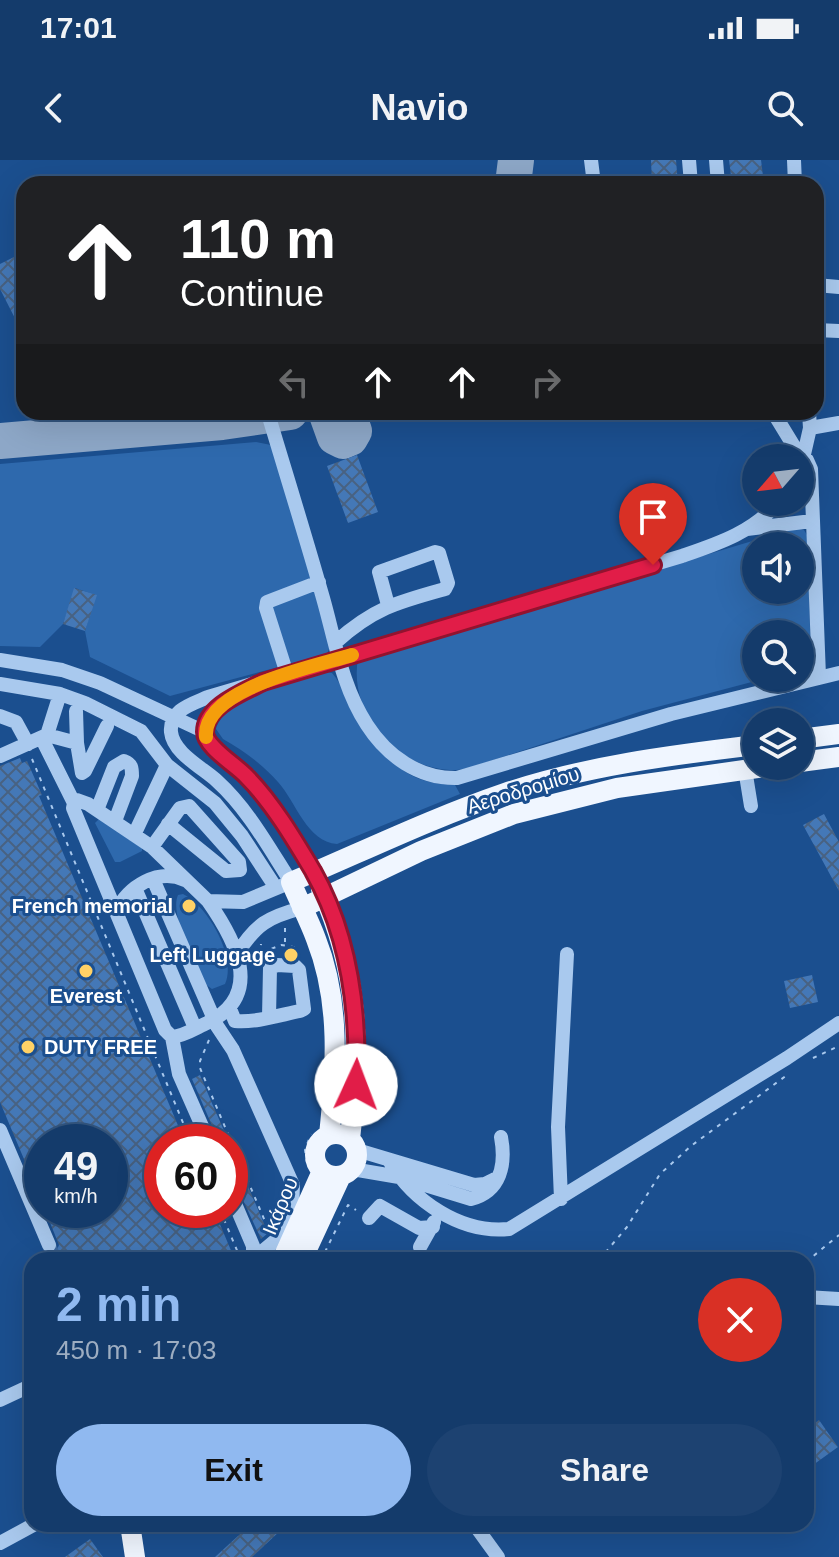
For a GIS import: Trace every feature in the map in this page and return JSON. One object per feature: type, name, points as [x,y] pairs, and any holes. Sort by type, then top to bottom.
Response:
[{"type":"main road","points":[[814,737],[839,734]]},
{"type":"main road","name":"Αεροδρομίου","points":[[283,885],[446,815],[521,788],[610,766],[742,747]]},
{"type":"main road","points":[[814,760],[839,757]]},
{"type":"main road","name":"Αεροδρομίου","points":[[302,908],[406,858],[514,814],[617,788],[742,769]]},
{"type":"main road","name":"Ικάρου","points":[[304,1252],[357,1071],[358,1043],[354,1004],[341,945],[313,872]]},
{"type":"main road","name":"Ικάρου","points":[[278,1251],[334,1155],[336,1040],[333,1007],[317,940],[302,908],[283,885]]},
{"type":"main road","points":[[131,1532],[135,1557]]},
{"type":"street","points":[[270,420],[350,691],[376,737],[415,770],[447,778],[467,775],[671,714],[839,673]]},
{"type":"street","points":[[778,420],[793,444]]},
{"type":"street","points":[[806,444],[810,420]]},
{"type":"street","points":[[810,428],[839,423]]},
{"type":"street","points":[[283,885],[255,826],[230,793],[176,746],[171,737],[173,719],[182,709],[287,674],[682,556],[723,542],[747,529],[762,516]]},
{"type":"street","points":[[812,516],[819,676]]},
{"type":"street","points":[[747,529],[812,521]]},
{"type":"street","points":[[336,642],[369,615],[388,605],[445,589],[448,583],[439,553],[379,572],[388,605]]},
{"type":"street","points":[[287,674],[266,608],[267,602],[319,582]]},
{"type":"street","points":[[0,660],[71,673],[120,691],[205,732],[212,746],[247,776],[313,872]]},
{"type":"street","points":[[205,732],[215,711],[235,696],[263,682]]},
{"type":"street","points":[[0,684],[60,694],[141,731],[167,765],[215,803],[283,885]]},
{"type":"street","points":[[39,739],[60,694]]},
{"type":"street","points":[[76,711],[80,770],[84,772],[107,726]]},
{"type":"street","points":[[0,716],[16,722],[39,739],[74,803],[73,808],[165,1030],[172,1037],[179,1074],[201,1124]]},
{"type":"street","points":[[0,756],[39,739],[77,743]]},
{"type":"street","points":[[97,810],[114,767],[124,761],[129,763],[132,776],[115,821]]},
{"type":"street","points":[[134,835],[167,765]]},
{"type":"street","points":[[747,780],[751,806]]},
{"type":"street","points":[[74,803],[82,800],[152,847],[208,901],[222,920],[237,954],[240,981],[232,1015],[233,1050]]},
{"type":"street","points":[[152,847],[168,824],[180,808],[189,806],[239,862],[240,870],[226,871],[168,824]]},
{"type":"street","points":[[255,826],[274,812]]},
{"type":"street","points":[[116,912],[124,897],[153,879],[164,875],[185,880]]},
{"type":"street","points":[[153,879],[214,1019],[233,1050],[293,1185],[292,1210],[278,1251]]},
{"type":"street","points":[[208,901],[243,902],[283,885]]},
{"type":"street","points":[[135,888],[195,1028]]},
{"type":"street","points":[[237,954],[253,929],[261,923],[302,908]]},
{"type":"street","points":[[561,1199],[558,1127],[567,954]]},
{"type":"street","points":[[172,1037],[214,1019],[232,1015],[269,1017]]},
{"type":"street","points":[[390,1162],[408,1189],[435,1210],[480,1229],[509,1229],[839,1023]]},
{"type":"street","points":[[0,1130],[49,1245]]},
{"type":"street","points":[[334,1155],[471,1199],[480,1197],[499,1177],[504,1156],[501,1137]]},
{"type":"street","points":[[334,1155],[390,1162],[474,1185],[485,1184],[499,1177]]},
{"type":"street","points":[[369,1218],[380,1206],[419,1228],[433,1227]]},
{"type":"street","points":[[420,1247],[433,1227],[435,1210]]},
{"type":"street","points":[[245,1228],[253,1246],[251,1252]]},
{"type":"street","points":[[814,1297],[839,1299]]},
{"type":"street","points":[[0,1400],[24,1389]]},
{"type":"street","points":[[0,1543],[24,1530]]},
{"type":"street","points":[[480,1532],[498,1557]]},
{"type":"path","points":[[39,739],[57,822],[184,1124]]},
{"type":"path","points":[[280,927],[292,928]]},
{"type":"path","points":[[285,927],[285,945]]},
{"type":"path","points":[[264,938],[260,955],[285,945],[307,952]]},
{"type":"path","points":[[137,1029],[151,1023]]},
{"type":"path","points":[[210,1037],[200,1068],[278,1251]]},
{"type":"path","points":[[807,1061],[839,1046]]},
{"type":"path","points":[[606,1252],[627,1227],[660,1174],[691,1146],[794,1070]]},
{"type":"path","points":[[176,1120],[181,1118]]},
{"type":"path","points":[[324,1252],[348,1205],[369,1218]]},
{"type":"path","points":[[231,1228],[245,1252]]},
{"type":"path","points":[[814,1255],[839,1235]]},
{"type":"shaded area","points":[[256,442],[271,445],[331,644],[327,654],[170,696],[90,657],[85,631],[96,595],[75,588],[63,624],[40,647],[0,646],[0,464]]},
{"type":"shaded area","points":[[796,528],[805,532],[783,532]]},
{"type":"shaded area","points":[[742,544],[742,604],[809,604],[810,620],[742,620],[742,685],[642,711],[462,769],[430,767],[395,748],[380,734],[369,717],[357,679],[358,659]]},
{"type":"shaded area","points":[[321,671],[332,673],[336,678],[392,761],[424,780],[455,785],[460,794],[337,844],[327,842],[310,829],[272,776],[223,739],[216,729],[222,718],[245,699],[293,678]]},
{"type":"shaded area","points":[[99,819],[142,848],[142,851],[115,862],[95,823]]},
{"type":"shaded area","points":[[183,894],[202,909],[224,947],[228,973],[225,984],[212,989],[205,984],[180,927],[176,904],[178,895]]},
{"type":"building","points":[[651,160],[676,160],[677,176],[652,176]]},
{"type":"building","points":[[729,160],[761,160],[763,176],[731,176]]},
{"type":"building","points":[[16,256],[16,320],[0,289],[0,264]]},
{"type":"building","points":[[357,455],[378,512],[348,523],[327,466]]},
{"type":"building","points":[[74,588],[97,595],[85,631],[63,624]]},
{"type":"building","points":[[20,758],[22,763],[27,761],[42,795],[39,796],[177,1124],[144,1124],[144,1228],[222,1228],[232,1252],[56,1252],[59,1245],[52,1228],[128,1228],[128,1124],[24,1124],[24,1159],[0,1102],[0,766]]},
{"type":"building","points":[[824,814],[839,842],[839,891],[803,825]]},
{"type":"building","points":[[812,975],[818,1002],[790,1008],[784,981]]},
{"type":"building","points":[[200,1075],[221,1124],[211,1124],[192,1079]]},
{"type":"building","points":[[248,1186],[268,1233],[261,1239],[248,1211]]},
{"type":"building","points":[[819,1420],[838,1447],[814,1464],[814,1424]]},
{"type":"building","points":[[242,1532],[279,1532],[252,1557],[215,1557]]},
{"type":"building","points":[[90,1539],[103,1557],[65,1557]]},
{"type":"taxiway","points":[[514,176],[516,160]]},
{"type":"taxiway","points":[[0,441],[236,420]]},
{"type":"taxiway","points":[[329,420],[335,437],[343,441],[350,438],[354,431],[350,420]]},
{"type":"tunnel","points":[[49,1245],[52,1252]]},
{"type":"slow traffic","points":[[206,737],[207,724],[215,711],[235,696],[263,682],[352,655]]},
{"type":"place","name":"French memorial","points":[[189,906]]},
{"type":"place","name":"Left Luggage","points":[[291,955]]},
{"type":"place","name":"Everest","points":[[86,971]]},
{"type":"place","name":"DUTY FREE","points":[[28,1047]]},
{"type":"route","points":[[356,1085],[358,1043],[354,1004],[338,932],[325,898],[313,872],[274,812],[247,776],[208,741],[205,732],[207,724],[215,711],[235,696],[263,682],[653,565]]}]
